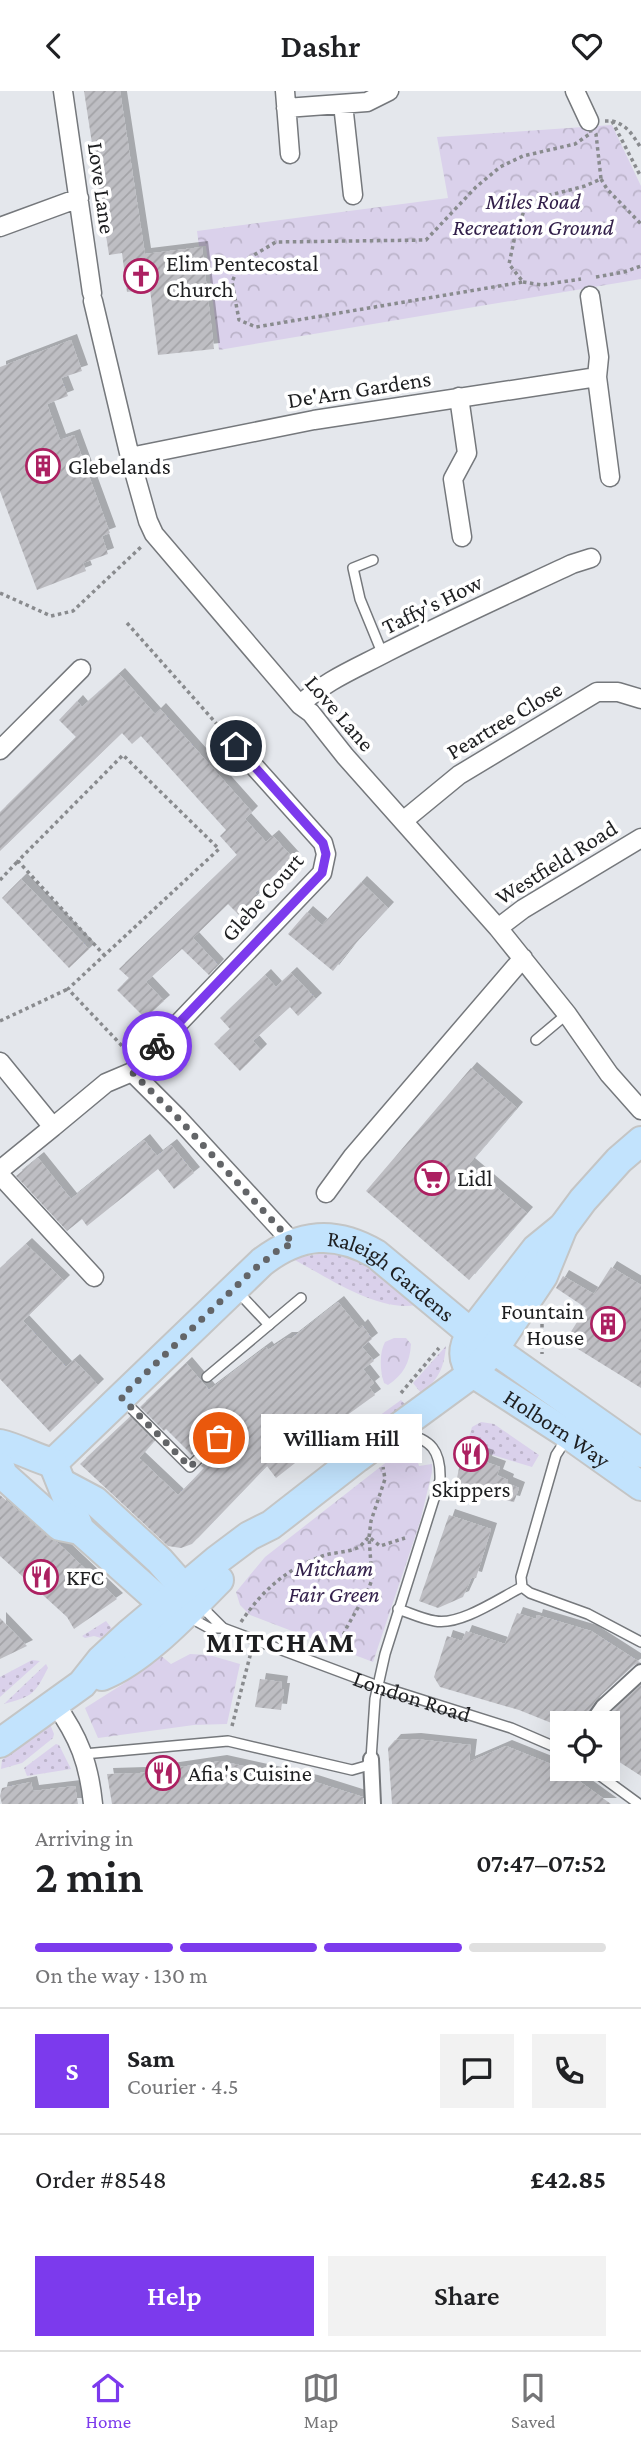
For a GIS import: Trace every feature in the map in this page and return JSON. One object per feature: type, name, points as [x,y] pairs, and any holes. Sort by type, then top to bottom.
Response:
[{"type":"main road","points":[[0,1743],[82,1684],[112,1672],[155,1641],[182,1602],[256,1544],[271,1525],[473,1373],[494,1349],[543,1276],[564,1227],[583,1200],[641,1140]]},
{"type":"main road","points":[[473,1373],[464,1361],[464,1343],[536,1249],[564,1227]]},
{"type":"main road","name":"Raleigh Gardens","points":[[58,1473],[121,1397],[234,1288],[270,1257],[293,1243],[323,1237],[340,1238],[359,1244],[376,1254],[494,1349]]},
{"type":"main road","name":"Holborn Way","points":[[494,1349],[641,1453]]},
{"type":"main road","name":"Holborn Way","points":[[473,1373],[569,1435],[641,1486]]},
{"type":"main road","points":[[0,1444],[14,1447],[58,1473],[95,1501],[160,1561],[182,1602]]},
{"type":"main road","name":"London Road","points":[[0,1467],[3,1475],[60,1526],[80,1530],[182,1602]]},
{"type":"main road","name":"London Road","points":[[58,1473],[80,1530]]},
{"type":"street","name":"Love Lane","points":[[63,91],[92,297],[130,457],[154,534],[300,705],[311,713],[345,756],[498,928],[609,1074],[641,1110]]},
{"type":"street","points":[[290,154],[286,99],[343,104],[367,102],[389,91]]},
{"type":"street","points":[[575,91],[589,121]]},
{"type":"street","points":[[343,104],[353,195]]},
{"type":"street","points":[[0,227],[79,198]]},
{"type":"street","points":[[590,296],[599,357],[597,377],[610,477]]},
{"type":"street","name":"De'Arn Gardens","points":[[130,457],[314,420],[597,377]]},
{"type":"street","points":[[459,397],[467,453],[453,479],[462,537]]},
{"type":"street","name":"Taffy's How","points":[[300,705],[313,693],[383,655],[560,570],[592,558]]},
{"type":"street","points":[[0,750],[81,669]]},
{"type":"street","name":"Peartree Close","points":[[403,821],[458,775],[597,692],[618,692],[641,699]]},
{"type":"street","name":"Glebe Court","points":[[94,1277],[0,1172],[106,1083],[136,1068],[322,873],[326,854],[323,843],[236,746]]},
{"type":"street","name":"Westfield Road","points":[[498,928],[523,909],[641,838]]},
{"type":"street","points":[[326,1193],[353,1156],[523,958]]},
{"type":"street","points":[[0,1062],[53,1127]]},
{"type":"street","points":[[136,1068],[178,1118],[293,1243]]},
{"type":"street","points":[[601,1711],[641,1672]]},
{"type":"street","points":[[55,1704],[72,1728],[84,1754],[93,1804]]},
{"type":"street","points":[[370,1759],[373,1804]]},
{"type":"lane","points":[[373,560],[353,568],[360,599],[383,655]]},
{"type":"lane","points":[[536,1040],[566,1014]]},
{"type":"lane","points":[[234,1288],[269,1325]]},
{"type":"lane","points":[[207,1377],[301,1298]]},
{"type":"lane","points":[[121,1397],[190,1467],[219,1438]]},
{"type":"lane","points":[[84,1754],[229,1741],[352,1770],[366,1766],[370,1759],[378,1686],[398,1609],[440,1481],[441,1462],[426,1442],[403,1433],[390,1433]]},
{"type":"lane","points":[[522,1587],[522,1577],[556,1455],[569,1435]]},
{"type":"lane","points":[[398,1609],[436,1622],[449,1622],[522,1587]]},
{"type":"lane","points":[[522,1587],[530,1593],[588,1613],[641,1642]]},
{"type":"lane","name":"London Road","points":[[182,1602],[209,1627],[223,1628]]},
{"type":"lane","name":"London Road","points":[[182,1602],[234,1633],[378,1686],[511,1728],[550,1745]]},
{"type":"lane","points":[[608,1781],[639,1804]]},
{"type":"path","points":[[589,121],[612,121],[629,130],[641,148]]},
{"type":"path","points":[[589,121],[591,133],[575,144],[523,156],[500,167],[476,187],[426,240],[276,242],[240,263],[232,282],[239,320],[256,327],[523,282],[509,264],[525,208],[546,196],[601,179]]},
{"type":"path","points":[[589,121],[596,134],[601,179],[641,224]]},
{"type":"path","points":[[612,121],[641,177]]},
{"type":"path","points":[[0,593],[51,616],[73,611],[154,534]]},
{"type":"path","points":[[127,623],[236,746]]},
{"type":"path","points":[[0,880],[123,755],[219,849],[68,989],[0,1021]]},
{"type":"path","points":[[18,861],[105,957]]},
{"type":"path","points":[[68,989],[136,1068]]},
{"type":"path","points":[[543,1313],[543,1360]]},
{"type":"path","points":[[399,1386],[403,1391],[415,1375]]},
{"type":"path","points":[[329,1668],[372,1580],[369,1537],[371,1521],[385,1479],[380,1462]]},
{"type":"path","points":[[369,1537],[380,1546],[414,1535],[427,1524]]},
{"type":"path","points":[[234,1633],[255,1602],[288,1573],[323,1555],[358,1548],[369,1537]]},
{"type":"path","points":[[229,1741],[254,1640]]},
{"type":"green space","name":"Miles Road Recreation Ground","points":[[612,125],[641,186],[641,279],[219,350],[206,246],[199,246],[197,231],[448,198],[437,137]]},
{"type":"green space","points":[[323,1253],[350,1258],[373,1270],[416,1305],[401,1306],[369,1298],[293,1259]]},
{"type":"green space","points":[[394,1338],[406,1338],[411,1344],[405,1368],[388,1385],[384,1383],[381,1357],[385,1342]]},
{"type":"green space","points":[[446,1346],[440,1373],[421,1393],[413,1383]]},
{"type":"green space","points":[[401,1400],[406,1405],[382,1423],[372,1421]]},
{"type":"green space","points":[[481,1422],[494,1424],[539,1455],[532,1467],[466,1447],[472,1427]]},
{"type":"green space","name":"Mitcham Fair Green","points":[[405,1452],[417,1459],[419,1466],[432,1464],[432,1472],[420,1522],[373,1662],[250,1615],[240,1605],[236,1592],[265,1557],[384,1464]]},
{"type":"green space","points":[[106,1621],[113,1630],[101,1638],[82,1636]]},
{"type":"green space","points":[[190,1654],[209,1655],[240,1664],[227,1724],[194,1725],[98,1738],[85,1708],[123,1684],[160,1655],[171,1664]]},
{"type":"green space","points":[[32,1660],[40,1661],[0,1697],[0,1677]]},
{"type":"green space","points":[[46,1664],[48,1668],[32,1693],[4,1704]]},
{"type":"green space","points":[[50,1724],[53,1738],[22,1763],[1,1769],[2,1760]]},
{"type":"green space","points":[[56,1744],[71,1769],[27,1776],[24,1768]]},
{"type":"building","points":[[84,91],[120,91],[145,254],[202,247],[214,349],[158,355],[150,289],[127,292],[122,253],[109,255]]},
{"type":"building","name":"Glebelands","points":[[71,340],[82,371],[61,378],[68,396],[47,404],[60,440],[74,435],[110,533],[102,536],[108,554],[83,563],[86,571],[37,590],[0,491],[0,367]]},
{"type":"building","points":[[119,674],[155,714],[160,709],[252,812],[245,819],[266,842],[273,836],[293,858],[255,893],[257,895],[239,915],[228,904],[193,938],[218,965],[209,975],[182,949],[146,982],[164,1001],[145,1018],[117,990],[129,978],[119,969],[237,855],[220,836],[226,830],[141,736],[132,744],[122,733],[0,851],[0,812],[76,737],[59,720],[77,701],[82,707]]},
{"type":"building","points":[[21,879],[89,949],[69,968],[2,898]]},
{"type":"building","points":[[361,882],[388,908],[333,971],[288,934],[307,912],[322,925]]},
{"type":"building","points":[[291,973],[316,999],[298,1016],[290,1007],[253,1041],[261,1050],[240,1071],[214,1044],[230,1029],[220,1018],[265,975],[276,987]]},
{"type":"building","name":"Lidl","points":[[471,1068],[517,1108],[469,1164],[527,1213],[469,1280],[366,1191]]},
{"type":"building","points":[[144,1140],[157,1156],[171,1145],[194,1173],[174,1189],[158,1169],[87,1226],[82,1219],[67,1231],[16,1176],[38,1158],[71,1199]]},
{"type":"building","points":[[26,1244],[64,1281],[23,1321],[66,1367],[74,1360],[98,1385],[50,1432],[0,1379],[0,1268]]},
{"type":"building","name":"Fountain House","points":[[611,1267],[641,1285],[641,1388],[565,1341],[586,1308],[556,1288],[563,1276],[594,1294]]},
{"type":"building","points":[[338,1302],[359,1328],[362,1325],[372,1339],[362,1347],[374,1361],[363,1369],[374,1383],[369,1387],[375,1395],[328,1429],[332,1434],[276,1478],[267,1466],[192,1544],[181,1548],[168,1546],[80,1464],[130,1417],[154,1441],[139,1458],[178,1495],[204,1468],[201,1466],[224,1443],[226,1436],[221,1431],[215,1433],[192,1455],[140,1407],[186,1363],[209,1390],[266,1347],[268,1350],[286,1338],[292,1338]]},
{"type":"building","points":[[463,1448],[488,1456],[486,1462],[500,1467],[497,1475],[519,1488],[514,1502],[455,1488]]},
{"type":"building","points":[[0,1495],[58,1543],[117,1599],[74,1629],[67,1617],[0,1556]]},
{"type":"building","points":[[449,1515],[491,1529],[476,1578],[472,1577],[463,1597],[438,1608],[419,1601]]},
{"type":"building","points":[[517,1613],[536,1619],[537,1615],[591,1631],[641,1663],[634,1665],[596,1700],[589,1711],[550,1711],[550,1722],[519,1710],[440,1687],[434,1677],[447,1636],[462,1641],[466,1631],[505,1644]]},
{"type":"building","points":[[0,1618],[27,1646],[0,1659]]},
{"type":"building","points":[[260,1679],[282,1682],[281,1689],[284,1689],[281,1710],[255,1707]]},
{"type":"building","points":[[641,1685],[641,1776],[620,1762],[620,1711],[612,1711]]},
{"type":"building","points":[[415,1739],[471,1745],[469,1762],[506,1746],[550,1764],[550,1781],[579,1781],[611,1804],[392,1804],[388,1748],[395,1740]]},
{"type":"building","points":[[221,1761],[312,1781],[363,1797],[363,1804],[112,1804],[107,1774],[140,1773]]},
{"type":"building","points":[[31,1782],[33,1791],[75,1786],[78,1804],[2,1804],[2,1788]]},
{"type":"way so far","points":[[157,1046],[132,1072],[293,1243],[277,1251],[252,1271],[121,1397],[190,1467],[219,1438]]},
{"type":"place","name":"Elim Pentecostal Church","points":[[141,276]]},
{"type":"place","name":"Glebelands","points":[[43,466]]},
{"type":"place","name":"Lidl","points":[[432,1178]]},
{"type":"place","name":"Fountain House","points":[[608,1324]]},
{"type":"place","name":"William Hill","points":[[219,1438]]},
{"type":"place","name":"Skippers","points":[[471,1454]]},
{"type":"place","name":"KFC","points":[[41,1577]]},
{"type":"place","name":"Afia's Cuisine","points":[[163,1773]]},
{"type":"district","name":"MITCHAM","points":[[281,1641]]},
{"type":"route","points":[[157,1046],[322,873],[326,854],[323,843],[236,746]]}]
